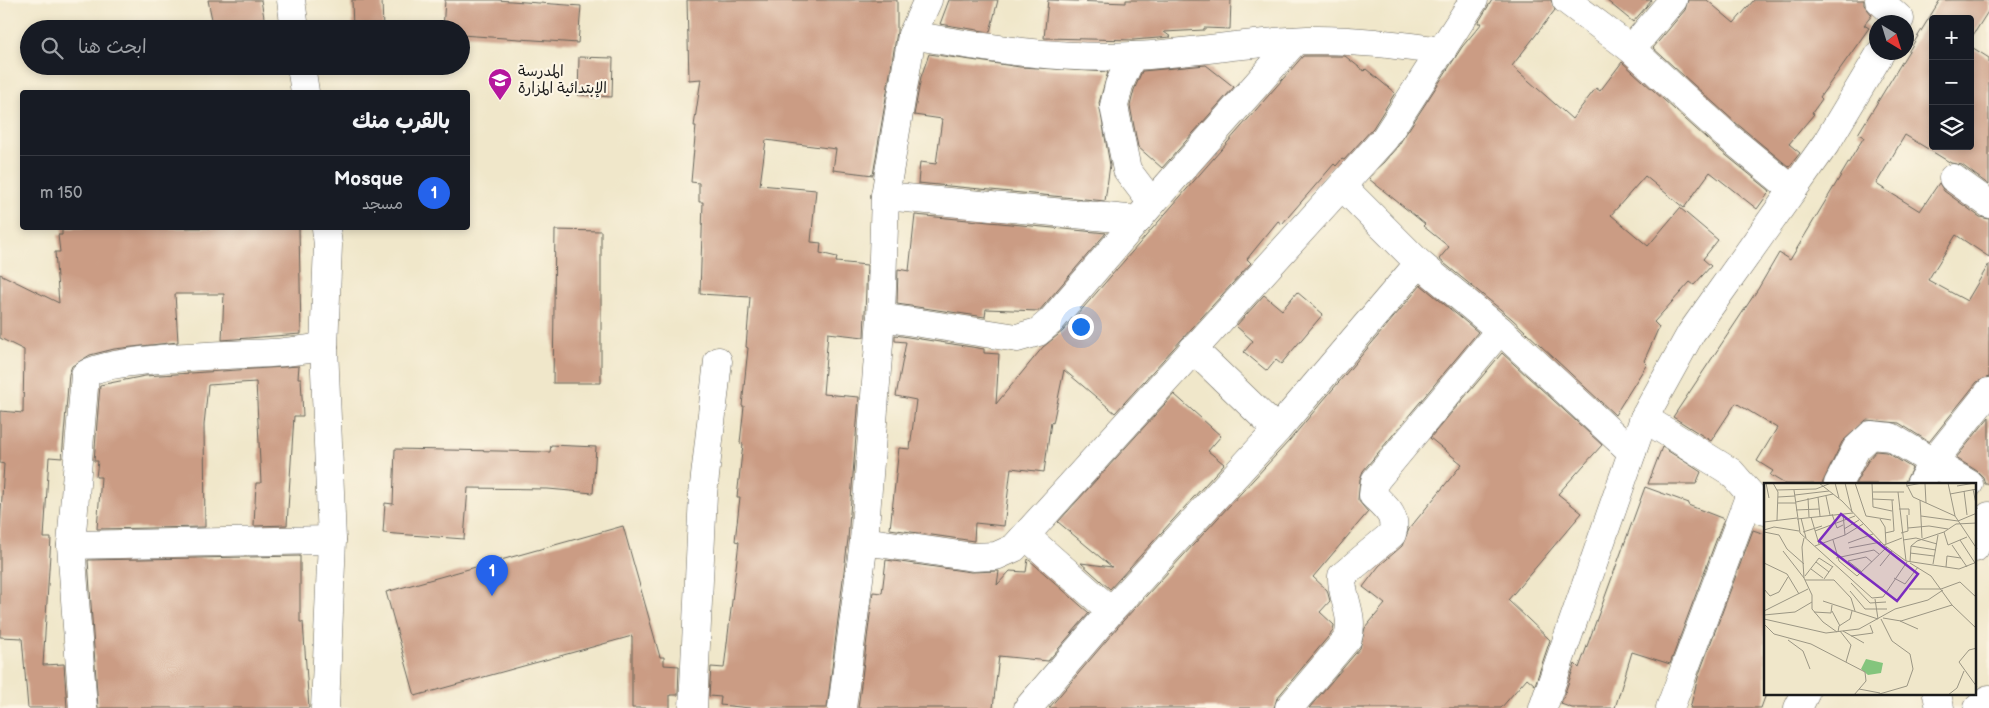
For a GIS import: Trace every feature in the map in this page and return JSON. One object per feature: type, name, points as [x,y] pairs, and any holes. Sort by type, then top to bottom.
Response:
[{"type":"street","points":[[290,0],[293,20]]},
{"type":"street","points":[[842,708],[864,541],[881,317],[885,196],[912,36],[928,0]]},
{"type":"street","points":[[864,541],[973,557],[996,556],[1014,548],[1193,349],[1343,187],[1385,138],[1474,0]]},
{"type":"street","points":[[1566,0],[1631,49],[1726,135],[1793,190]]},
{"type":"street","points":[[1631,49],[1673,0]]},
{"type":"street","points":[[1879,0],[1904,14]]},
{"type":"street","points":[[912,36],[981,47],[1072,54],[1132,56],[1295,42],[1365,43],[1442,51]]},
{"type":"street","points":[[881,317],[1016,338],[1038,332],[1051,321],[1145,211],[1295,42]]},
{"type":"street","points":[[1132,56],[1119,85],[1114,106],[1127,170],[1145,211]]},
{"type":"street","points":[[1543,708],[1644,418],[1691,333],[1827,142],[1876,60]]},
{"type":"street","points":[[302,75],[305,90]]},
{"type":"street","points":[[1952,178],[1989,204]]},
{"type":"street","points":[[1343,187],[1419,263],[1500,330],[1632,452]]},
{"type":"street","points":[[885,196],[1145,211]]},
{"type":"street","points":[[325,708],[332,540],[324,347],[328,245],[326,230]]},
{"type":"street","points":[[1028,708],[1111,611],[1276,430],[1419,263]]},
{"type":"street","points":[[1289,708],[1348,638],[1352,628],[1351,619],[1341,590],[1342,576],[1392,534],[1395,526],[1393,515],[1373,495],[1375,481],[1500,330]]},
{"type":"street","points":[[83,708],[71,545],[85,375],[91,370],[145,361],[274,353],[324,347]]},
{"type":"street","points":[[1193,349],[1276,430]]},
{"type":"street","points":[[693,708],[703,494],[718,361]]},
{"type":"street","points":[[1927,473],[1989,392]]},
{"type":"street","points":[[1644,418],[1731,472],[1758,503],[1670,708]]},
{"type":"street","points":[[1839,483],[1856,449],[1871,435],[1891,438],[1927,473],[1965,483]]},
{"type":"street","points":[[1976,489],[1989,497]]},
{"type":"street","points":[[1976,546],[1989,516]]},
{"type":"street","points":[[1026,536],[1111,611]]},
{"type":"street","points":[[71,545],[332,540]]},
{"type":"street","points":[[1798,708],[1804,696]]},
{"type":"street","points":[[1978,708],[1989,699]]},
{"type":"building","points":[[208,0],[261,0],[264,20],[212,20]]},
{"type":"building","points":[[352,0],[382,0],[383,20],[353,20]]},
{"type":"building","points":[[445,0],[497,0],[581,6],[578,43],[470,36],[470,20],[444,20]]},
{"type":"building","points":[[687,0],[897,0],[897,32],[873,175],[833,170],[836,149],[766,140],[760,185],[816,190],[811,242],[821,243],[820,253],[837,257],[836,262],[867,265],[864,337],[828,333],[823,394],[859,397],[848,539],[827,708],[750,708],[720,705],[721,697],[709,696],[711,667],[724,668],[739,542],[735,541],[740,497],[737,497],[743,444],[740,443],[750,297],[700,294],[703,202],[699,202],[699,183],[691,182],[696,126],[694,126],[701,79],[689,80]]},
{"type":"building","points":[[949,0],[998,0],[990,32],[940,24]]},
{"type":"building","points":[[1048,0],[1126,3],[1126,0],[1231,0],[1230,29],[1204,28],[1204,30],[1164,32],[1171,37],[1133,40],[1044,38]]},
{"type":"building","points":[[1492,0],[1551,0],[1555,10],[1512,66],[1572,119],[1596,88],[1600,91],[1622,62],[1716,147],[1770,191],[1757,209],[1710,172],[1684,208],[1645,176],[1611,215],[1648,246],[1680,208],[1718,240],[1703,259],[1711,266],[1694,285],[1690,282],[1654,322],[1659,327],[1644,361],[1647,364],[1615,415],[1511,318],[1439,259],[1449,247],[1423,226],[1425,224],[1369,179],[1398,146],[1462,47],[1482,23],[1478,23]]},
{"type":"building","points":[[1606,0],[1652,0],[1633,22]]},
{"type":"building","points":[[1688,0],[1707,0],[1734,23],[1754,0],[1864,0],[1864,5],[1872,15],[1869,15],[1869,19],[1864,25],[1869,28],[1820,97],[1822,99],[1812,113],[1814,114],[1789,144],[1800,153],[1789,167],[1736,123],[1653,48],[1685,10]]},
{"type":"building","points":[[1940,0],[1989,0],[1989,10],[1974,34],[1974,15],[1931,15]]},
{"type":"building","points":[[1929,18],[1929,150],[1905,135],[1876,184],[1920,211],[1939,183],[1944,191],[1980,217],[1989,219],[1989,257],[1956,235],[1928,280],[1967,301],[1989,264],[1989,377],[1977,382],[1929,442],[1899,423],[1866,420],[1842,442],[1822,483],[1783,483],[1770,475],[1773,471],[1757,461],[1777,428],[1736,403],[1711,441],[1673,417],[1758,289],[1779,253],[1790,260],[1864,137],[1858,134],[1903,60],[1914,60],[1914,42]]},
{"type":"building","points":[[1974,49],[1989,58],[1989,185],[1962,165],[1951,163],[1930,150],[1974,150]]},
{"type":"building","points":[[929,54],[1020,67],[1108,72],[1099,103],[1110,165],[1105,201],[918,183],[920,162],[936,164],[942,119],[914,115],[921,77]]},
{"type":"building","points":[[1303,56],[1345,56],[1364,71],[1366,69],[1395,93],[1373,128],[1344,160],[1342,159],[1336,166],[1334,164],[1282,224],[1278,221],[1247,259],[1251,263],[1115,413],[1064,370],[1053,423],[1051,422],[1044,472],[1011,468],[1004,526],[975,523],[974,541],[890,529],[899,448],[910,449],[916,400],[896,396],[906,342],[895,341],[895,335],[984,349],[984,353],[999,354],[996,404],[1043,347],[1063,331]]},
{"type":"building","points":[[579,57],[613,58],[612,97],[578,95]]},
{"type":"building","points":[[1206,65],[1234,87],[1162,168],[1138,147],[1130,106],[1142,71]]},
{"type":"building","points":[[915,215],[1106,233],[1039,311],[986,309],[985,317],[897,304],[898,269],[909,271]]},
{"type":"building","points":[[62,230],[299,230],[301,334],[222,340],[224,294],[175,294],[178,342],[114,349],[90,355],[72,366],[69,374],[62,458],[49,457],[44,538],[51,538],[43,665],[64,664],[67,708],[28,708],[22,638],[0,637],[0,529],[4,464],[0,463],[0,411],[23,413],[24,350],[0,338],[0,274],[59,303],[55,252],[60,252],[58,235],[62,235]]},
{"type":"building","points":[[555,230],[601,231],[601,383],[553,383]]},
{"type":"building","points":[[1421,285],[1478,332],[1363,471],[1360,479],[1358,500],[1368,512],[1313,577],[1327,590],[1330,601],[1320,612],[1334,625],[1333,631],[1277,698],[1274,708],[1049,708],[1123,621],[1289,441]]},
{"type":"building","points":[[1297,292],[1323,314],[1281,364],[1276,360],[1267,371],[1244,352],[1253,341],[1236,326],[1264,295],[1282,310]]},
{"type":"building","points":[[1502,353],[1602,445],[1558,494],[1582,513],[1508,600],[1550,640],[1535,685],[1527,678],[1501,708],[1309,708],[1360,648],[1365,628],[1385,604],[1363,587],[1379,566],[1402,546],[1409,529],[1462,464],[1430,438]]},
{"type":"building","points":[[299,366],[298,378],[301,378],[303,416],[294,416],[287,525],[254,526],[256,483],[261,483],[256,382],[208,385],[204,425],[205,527],[97,529],[101,477],[96,477],[98,461],[94,461],[100,385],[145,376]]},
{"type":"building","points":[[1174,394],[1221,436],[1208,451],[1224,464],[1110,589],[1081,563],[1112,567],[1058,522]]},
{"type":"building","points":[[1989,417],[1989,484],[1985,484],[1983,477],[1977,471],[1956,458]]},
{"type":"building","points":[[551,445],[596,447],[593,493],[548,489],[468,488],[464,539],[383,533],[385,503],[393,504],[395,449],[550,452]]},
{"type":"building","points":[[1662,447],[1701,472],[1696,484],[1648,484]]},
{"type":"building","points":[[1876,451],[1886,452],[1912,468],[1904,483],[1856,483],[1869,459]]},
{"type":"building","points":[[1645,487],[1689,503],[1688,505],[1724,519],[1670,664],[1632,652],[1615,708],[1572,708],[1561,704],[1575,664],[1579,668]]},
{"type":"building","points":[[623,526],[660,657],[664,657],[664,665],[679,666],[678,695],[670,695],[670,708],[632,708],[632,636],[415,696],[386,592]]},
{"type":"building","points":[[1753,530],[1764,534],[1765,697],[1761,708],[1690,708],[1699,674]]},
{"type":"building","points":[[300,556],[300,622],[303,622],[309,708],[98,708],[88,560]]},
{"type":"building","points":[[1028,559],[1089,613],[1048,661],[999,656],[993,708],[858,708],[873,592],[882,593],[886,560],[971,572],[999,571],[997,585],[1010,571],[1026,572]]},
{"type":"place","name":"المدرسة الإبتدائية المزارة","points":[[500,101]]},
{"type":"place","name":"Mosque","points":[[492,596]]}]
